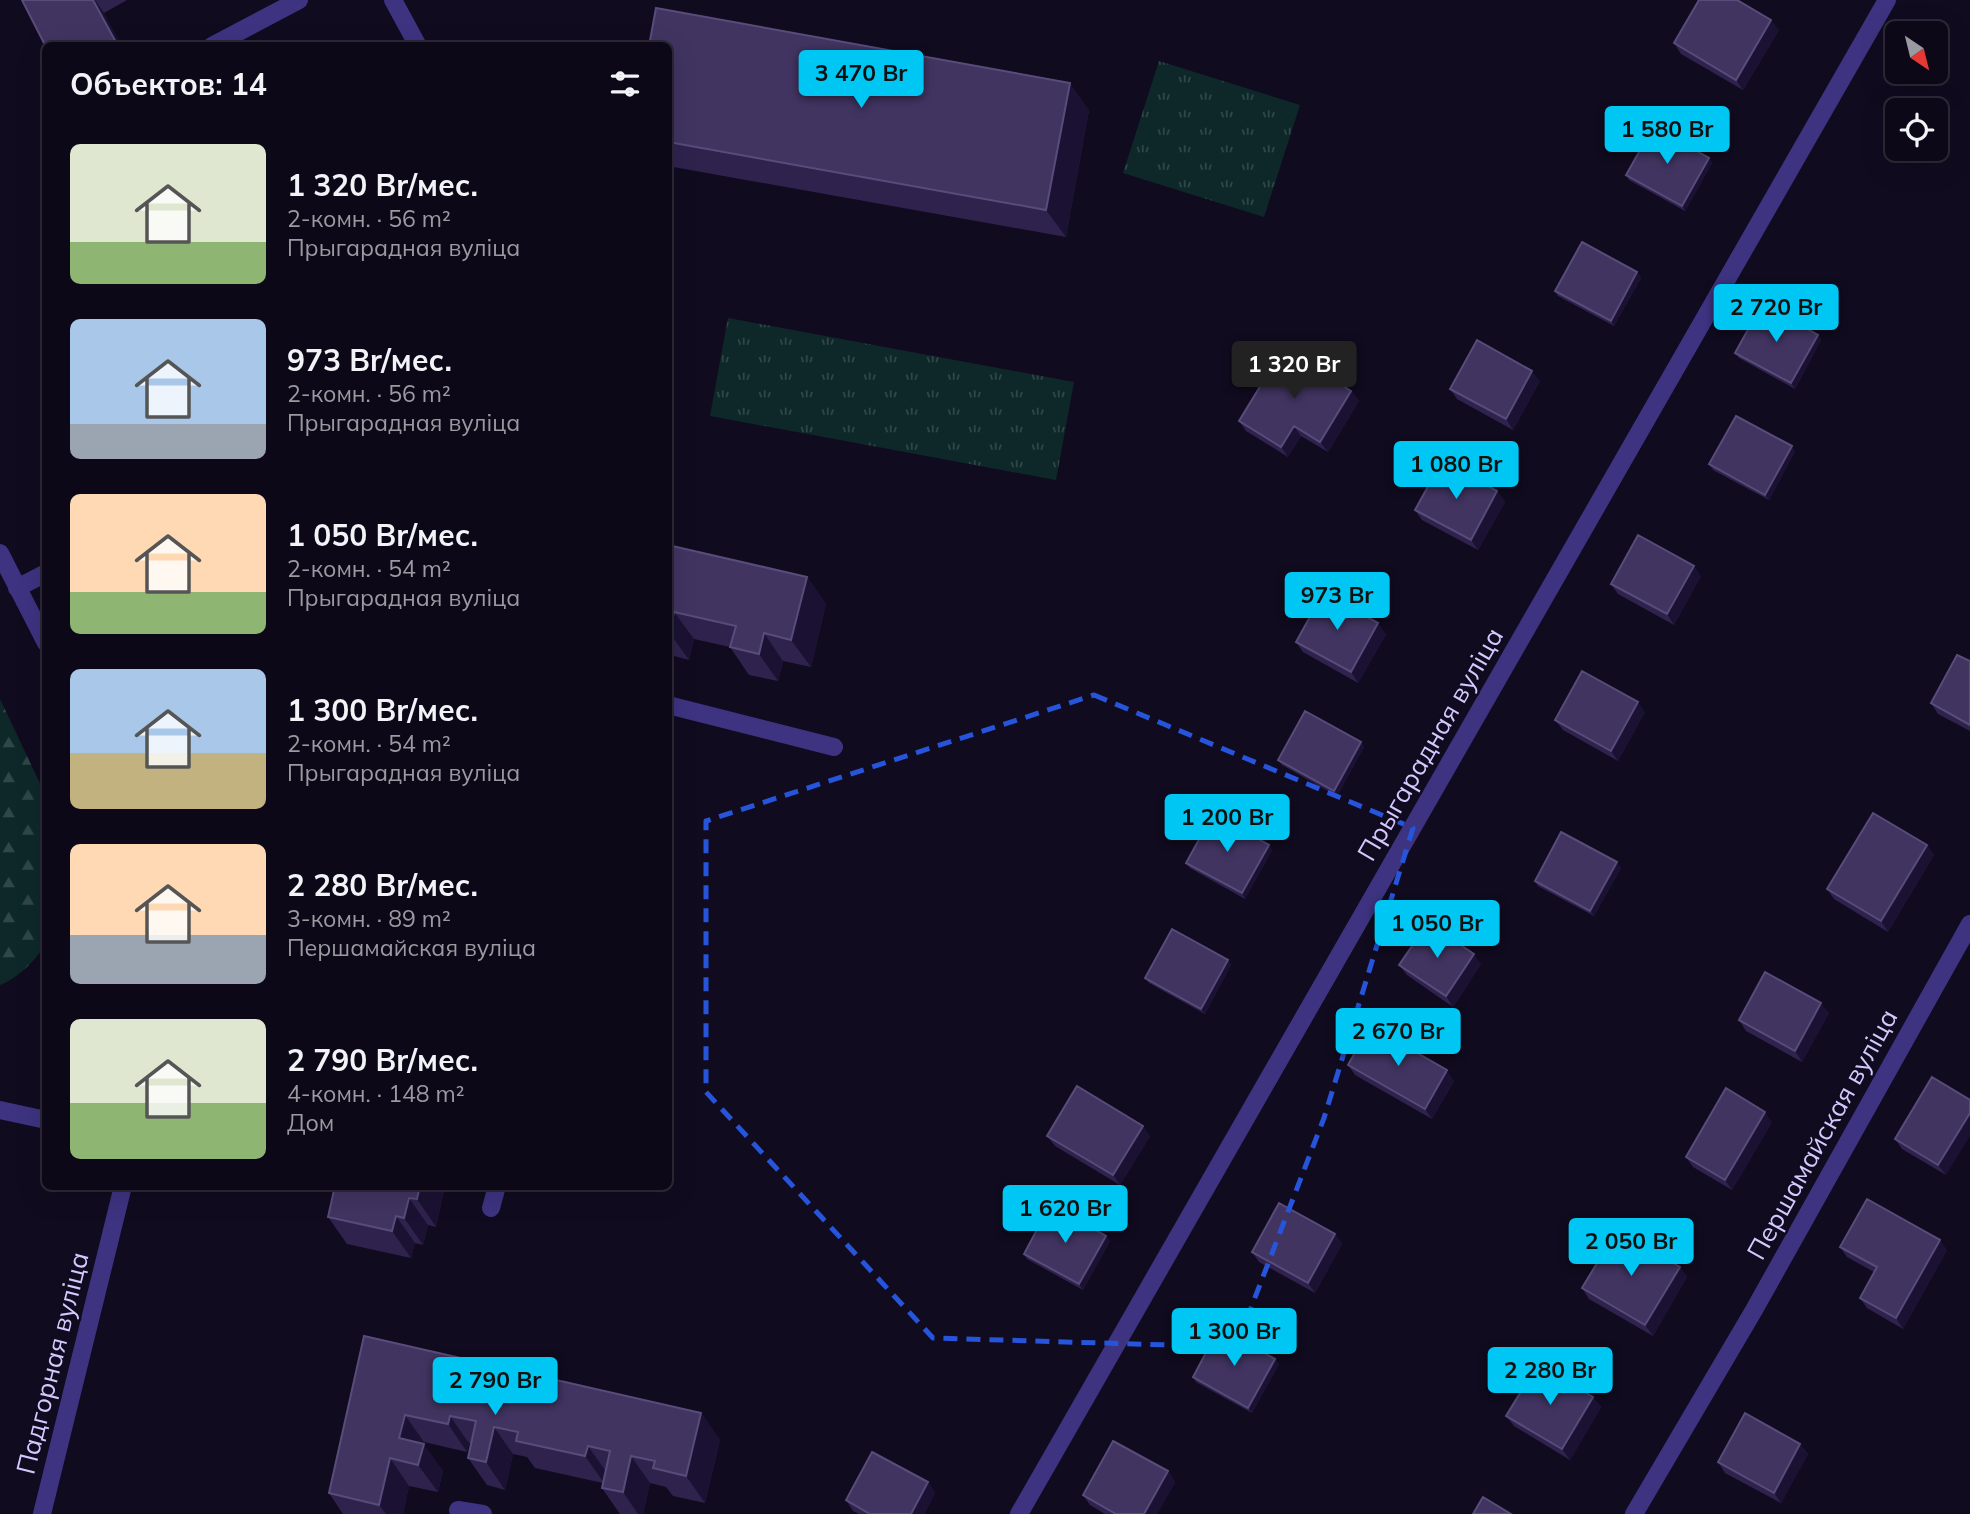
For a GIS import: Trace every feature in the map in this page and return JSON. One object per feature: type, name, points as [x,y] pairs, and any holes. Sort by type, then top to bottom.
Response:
[{"type":"street","points":[[220,42],[299,0]]},
{"type":"street","points":[[393,0],[416,42]]},
{"type":"street","name":"Прыгарадная вуліца","points":[[1019,1514],[1887,0]]},
{"type":"street","points":[[0,553],[42,635]]},
{"type":"street","points":[[17,588],[42,575]]},
{"type":"street","points":[[672,706],[834,747]]},
{"type":"street","name":"Першамайская вуліца","points":[[1634,1514],[1754,1310],[1970,924]]},
{"type":"street","points":[[0,1110],[42,1119]]},
{"type":"street","name":"Падгорная вуліца","points":[[42,1514],[121,1190]]},
{"type":"street","points":[[491,1208],[496,1190]]},
{"type":"street","points":[[458,1510],[483,1514]]},
{"type":"highlighted area","points":[[1094,695],[1413,828],[1324,1118],[1236,1347],[933,1338],[706,1092],[706,821]]},
{"type":"green space","points":[[1159,61],[1300,105],[1264,217],[1123,173]]},
{"type":"green space","points":[[728,318],[1074,382],[1056,480],[710,416]]},
{"type":"green space","points":[[0,699],[42,788],[42,949],[26,968],[0,985]]},
{"type":"building","points":[[22,0],[93,0],[116,42],[43,42]]},
{"type":"building","points":[[1699,0],[1737,0],[1771,20],[1736,80],[1674,43]]},
{"type":"building","points":[[656,8],[1070,83],[1046,210],[672,143],[672,42],[650,42]]},
{"type":"building","points":[[1653,127],[1709,158],[1682,206],[1626,175]]},
{"type":"building","points":[[1582,242],[1637,272],[1611,321],[1555,291]]},
{"type":"building","points":[[1762,304],[1818,335],[1791,383],[1735,353]]},
{"type":"building","points":[[1477,340],[1532,371],[1506,419],[1450,389]]},
{"type":"building","points":[[1283,349],[1351,391],[1320,442],[1294,426],[1281,447],[1239,421]]},
{"type":"building","points":[[1736,416],[1792,446],[1765,495],[1709,464]]},
{"type":"building","points":[[1442,461],[1497,491],[1471,540],[1415,510]]},
{"type":"building","points":[[1638,535],[1694,566],[1667,614],[1611,584]]},
{"type":"building","points":[[672,546],[807,577],[791,640],[764,633],[759,654],[730,647],[736,626],[674,612],[672,620]]},
{"type":"building","points":[[1323,593],[1378,623],[1351,672],[1296,642]]},
{"type":"building","points":[[1957,655],[1970,661],[1970,725],[1931,703]]},
{"type":"building","points":[[1582,671],[1638,702],[1611,751],[1555,720]]},
{"type":"building","points":[[1305,711],[1361,742],[1334,791],[1278,760]]},
{"type":"building","points":[[1873,813],[1927,845],[1881,921],[1827,889]]},
{"type":"building","points":[[1213,814],[1269,845],[1242,893],[1186,863]]},
{"type":"building","points":[[1561,832],[1617,862],[1590,911],[1535,881]]},
{"type":"building","points":[[1428,923],[1474,954],[1446,996],[1399,965]]},
{"type":"building","points":[[1172,929],[1228,960],[1201,1009],[1145,978]]},
{"type":"building","points":[[1765,972],[1821,1003],[1795,1051],[1739,1020]]},
{"type":"building","points":[[1370,1026],[1447,1070],[1425,1109],[1348,1065]]},
{"type":"building","points":[[1932,1077],[1970,1100],[1970,1113],[1938,1165],[1895,1139]]},
{"type":"building","points":[[1077,1086],[1143,1126],[1113,1175],[1047,1136]]},
{"type":"building","points":[[1726,1088],[1765,1112],[1725,1180],[1686,1157]]},
{"type":"building","points":[[334,1190],[419,1190],[417,1199],[409,1198],[404,1218],[396,1216],[392,1231],[328,1217]]},
{"type":"building","points":[[1867,1199],[1940,1240],[1896,1318],[1860,1298],[1877,1267],[1840,1247]]},
{"type":"building","points":[[1279,1203],[1335,1234],[1308,1283],[1252,1252]]},
{"type":"building","points":[[1050,1205],[1106,1236],[1079,1284],[1024,1254]]},
{"type":"building","points":[[1617,1230],[1680,1267],[1645,1325],[1582,1288]]},
{"type":"building","points":[[1219,1328],[1275,1359],[1248,1408],[1193,1377]]},
{"type":"building","points":[[364,1336],[701,1413],[686,1476],[653,1468],[655,1461],[631,1456],[623,1492],[602,1488],[610,1451],[588,1446],[585,1456],[516,1441],[518,1432],[494,1427],[486,1462],[468,1458],[476,1421],[450,1416],[448,1424],[405,1415],[399,1438],[424,1444],[418,1465],[390,1458],[379,1505],[329,1493]]},
{"type":"building","points":[[1538,1364],[1593,1397],[1562,1449],[1506,1416]]},
{"type":"building","points":[[1745,1413],[1800,1444],[1774,1493],[1718,1462]]},
{"type":"building","points":[[1113,1441],[1168,1471],[1144,1514],[1116,1514],[1083,1495]]},
{"type":"building","points":[[872,1452],[928,1482],[911,1514],[870,1514],[846,1500]]},
{"type":"building","points":[[1483,1497],[1511,1514],[1473,1514]]}]
